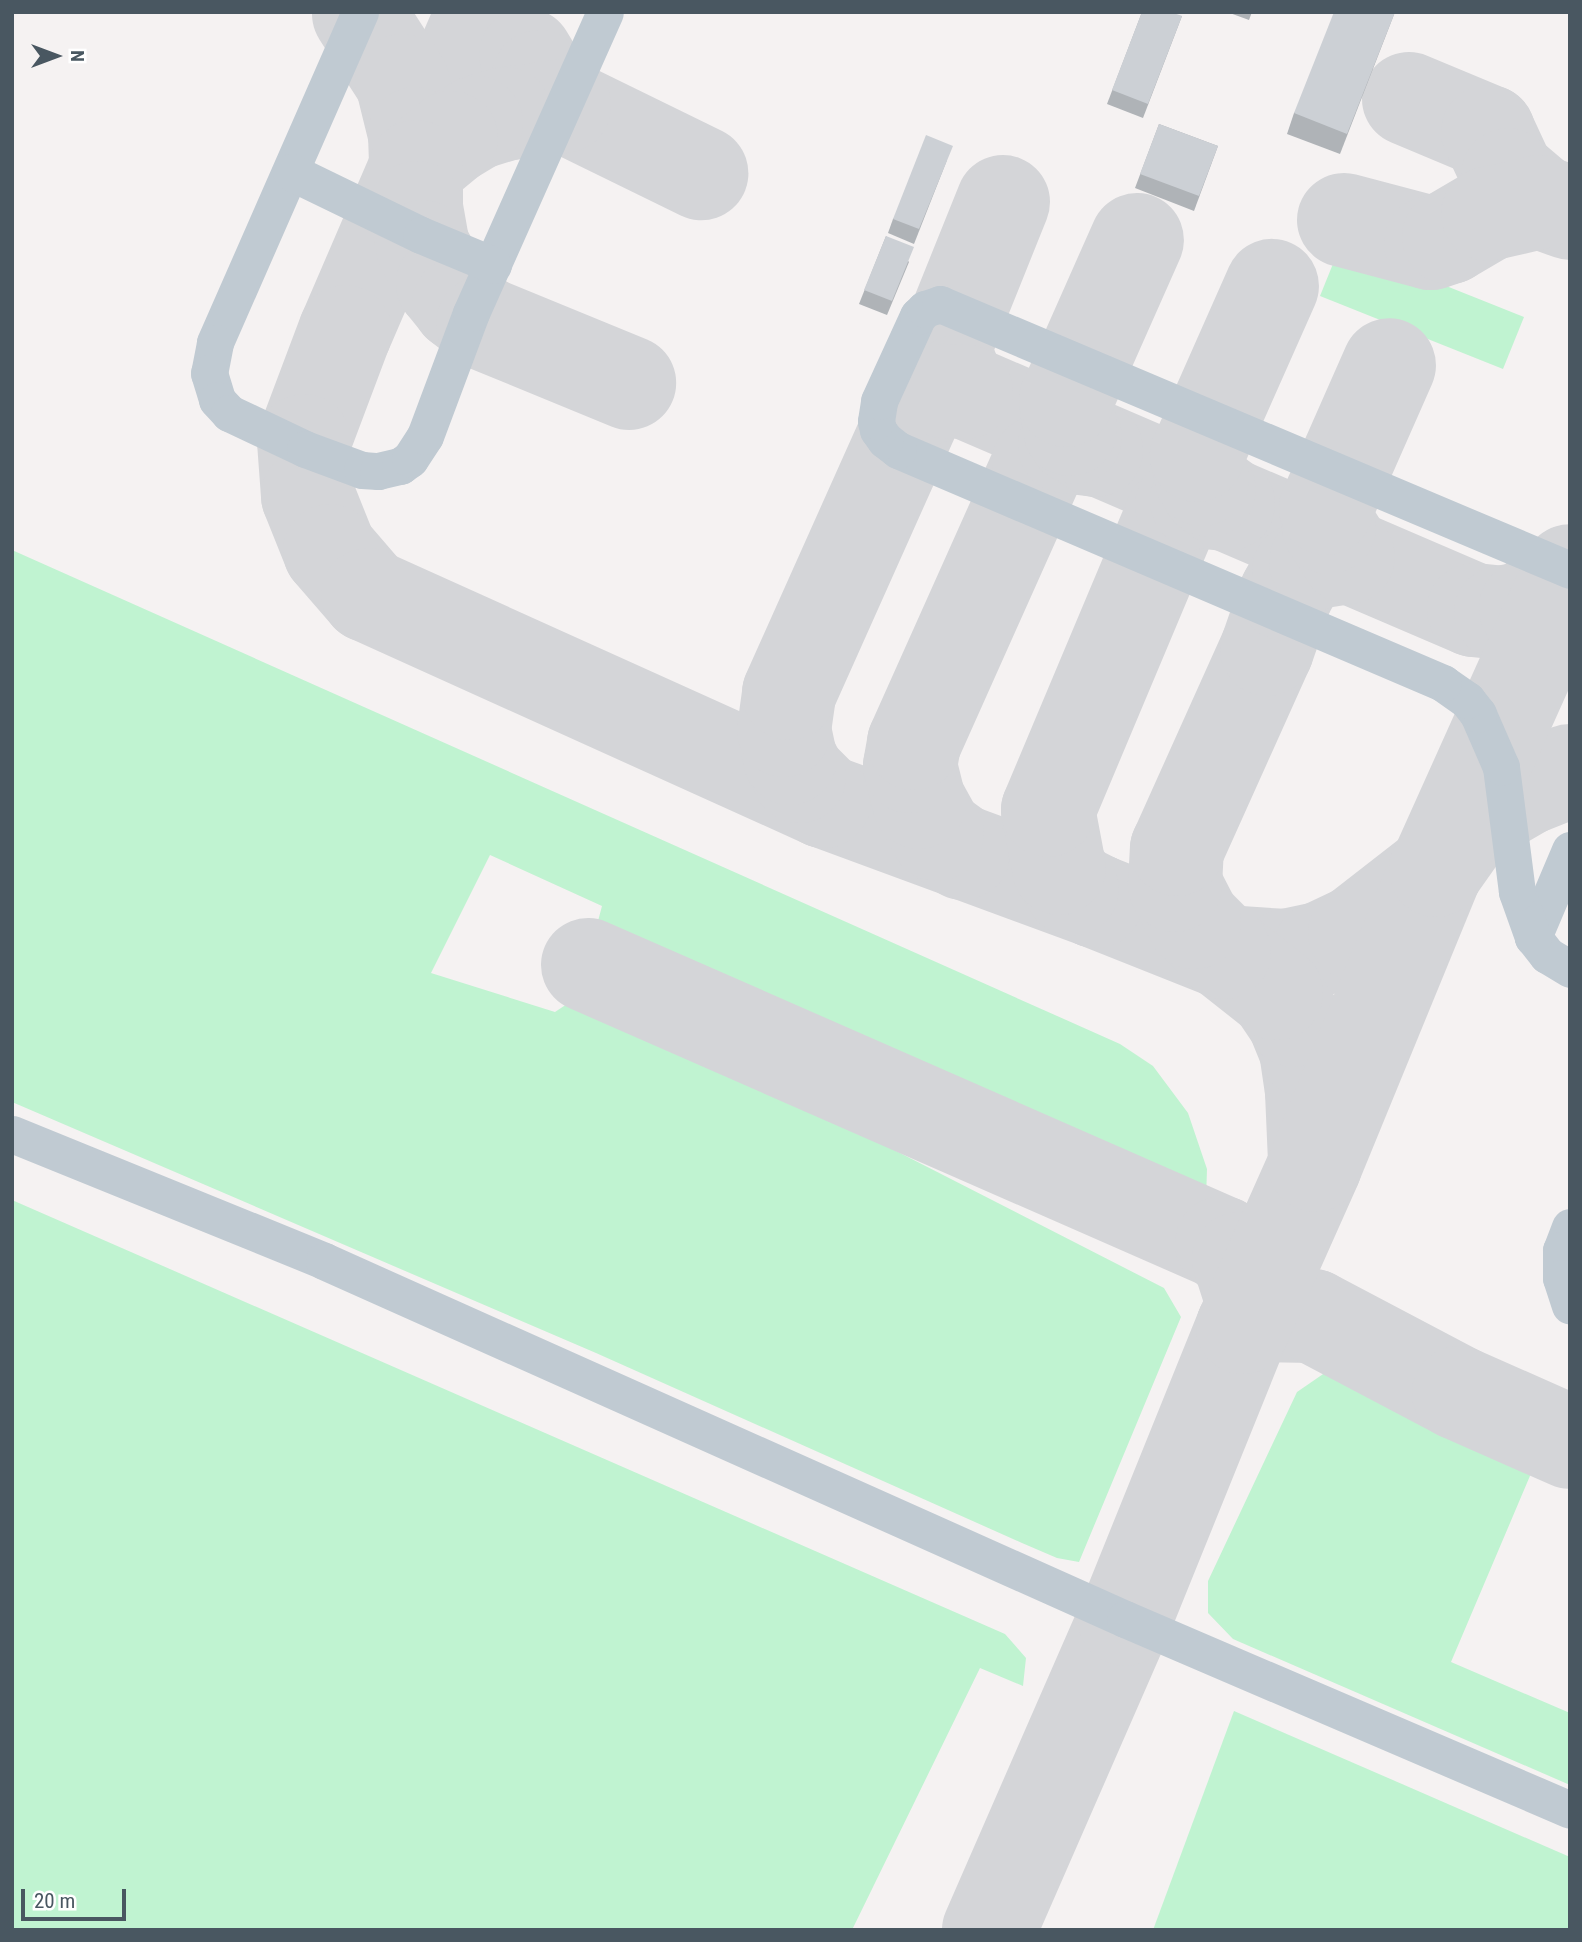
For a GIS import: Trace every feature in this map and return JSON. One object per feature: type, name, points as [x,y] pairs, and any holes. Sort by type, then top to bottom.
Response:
[{"type":"lane","points":[[360,12],[215,343],[209,373],[216,400],[229,413],[305,449],[362,470],[392,468],[410,459],[425,436],[493,264],[605,12]]},
{"type":"lane","points":[[291,172],[421,235],[493,264]]},
{"type":"lane","points":[[1570,570],[940,304],[925,309],[918,316],[879,401],[876,421],[878,430],[885,440],[898,450],[1443,683],[1467,700],[1478,714],[1501,767],[1517,892],[1533,937],[1547,955],[1570,969]]},
{"type":"lane","points":[[1533,937],[1570,850]]},
{"type":"lane","points":[[12,1134],[324,1261],[1113,1613],[1570,1810]]},
{"type":"lane","points":[[1570,1227],[1561,1250],[1561,1278],[1570,1307]]},
{"type":"green space","points":[[1341,244],[1524,317],[1503,369],[1320,296]]},
{"type":"green space","points":[[12,550],[1120,1044],[1153,1066],[1188,1113],[1207,1169],[1206,1200],[1162,1195],[594,936],[602,906],[490,855],[431,973],[555,1012],[585,992],[1164,1288],[1181,1317],[1079,1562],[1057,1558],[1022,1543],[596,1353],[12,1102]]},
{"type":"green space","points":[[12,1200],[1005,1634],[1026,1658],[1023,1686],[980,1668],[852,1930],[12,1930]]},
{"type":"green space","points":[[1329,1370],[1366,1371],[1541,1450],[1451,1662],[1570,1713],[1570,1785],[1233,1639],[1208,1613],[1208,1581],[1297,1392]]},
{"type":"green space","points":[[1234,1711],[1570,1857],[1570,1930],[1153,1930]]},
{"type":"building","points":[[1142,12],[1171,12],[1182,16],[1148,104],[1112,90]]},
{"type":"building","points":[[1334,12],[1395,12],[1347,134],[1294,113]]},
{"type":"building","points":[[1159,124],[1218,146],[1199,196],[1140,174]]},
{"type":"building","points":[[926,135],[953,146],[919,229],[893,219]]},
{"type":"building","points":[[886,236],[914,247],[892,301],[864,290]]},
{"type":"taxiway","points":[[483,12],[345,332],[304,441],[308,496],[330,551],[368,595],[824,801],[1096,901],[1224,952],[1286,956],[1320,949],[1355,933],[1436,870],[1465,829],[1480,815],[1527,788],[1570,771]]},
{"type":"taxiway","points":[[359,14],[402,81],[415,134],[416,167]]},
{"type":"taxiway","points":[[526,55],[539,77],[564,106],[701,173]]},
{"type":"taxiway","points":[[1409,99],[1488,132],[1508,175],[1540,202],[1570,213]]},
{"type":"taxiway","points":[[564,106],[505,114],[476,123],[451,138],[416,167],[416,208],[423,247],[443,284],[459,304],[483,323],[629,383]]},
{"type":"taxiway","points":[[1003,202],[946,344],[948,361],[957,382],[966,392],[1474,610],[1501,613],[1526,608],[1570,571]]},
{"type":"taxiway","points":[[1344,220],[1431,243],[1449,237],[1488,214],[1540,202]]},
{"type":"taxiway","points":[[963,853],[937,834],[919,802],[910,766],[914,743],[1039,463],[1065,446],[1096,450],[1075,437],[1070,429],[1066,400],[1137,240]]},
{"type":"taxiway","points":[[1096,901],[1072,889],[1059,868],[1048,810],[1172,515],[1182,505],[1197,501],[1228,504],[1209,490],[1202,479],[1197,455],[1272,286]]},
{"type":"taxiway","points":[[1315,1161],[1312,1091],[1306,1050],[1294,1020],[1276,993],[1224,952],[1194,922],[1175,885],[1177,849],[1267,649],[1286,594],[1299,571],[1316,562],[1348,557],[1329,527],[1326,508],[1389,365]]},
{"type":"taxiway","points":[[824,801],[799,776],[790,758],[784,730],[789,693],[915,411],[925,399],[943,391],[966,392]]},
{"type":"taxiway","points":[[989,1930],[1125,1619],[1243,1327],[1315,1165],[1436,870],[1570,572]]},
{"type":"taxiway","points":[[588,965],[1222,1243],[1239,1259],[1253,1303]]},
{"type":"taxiway","points":[[1243,1327],[1264,1315],[1313,1316],[1459,1393],[1570,1442]]}]
